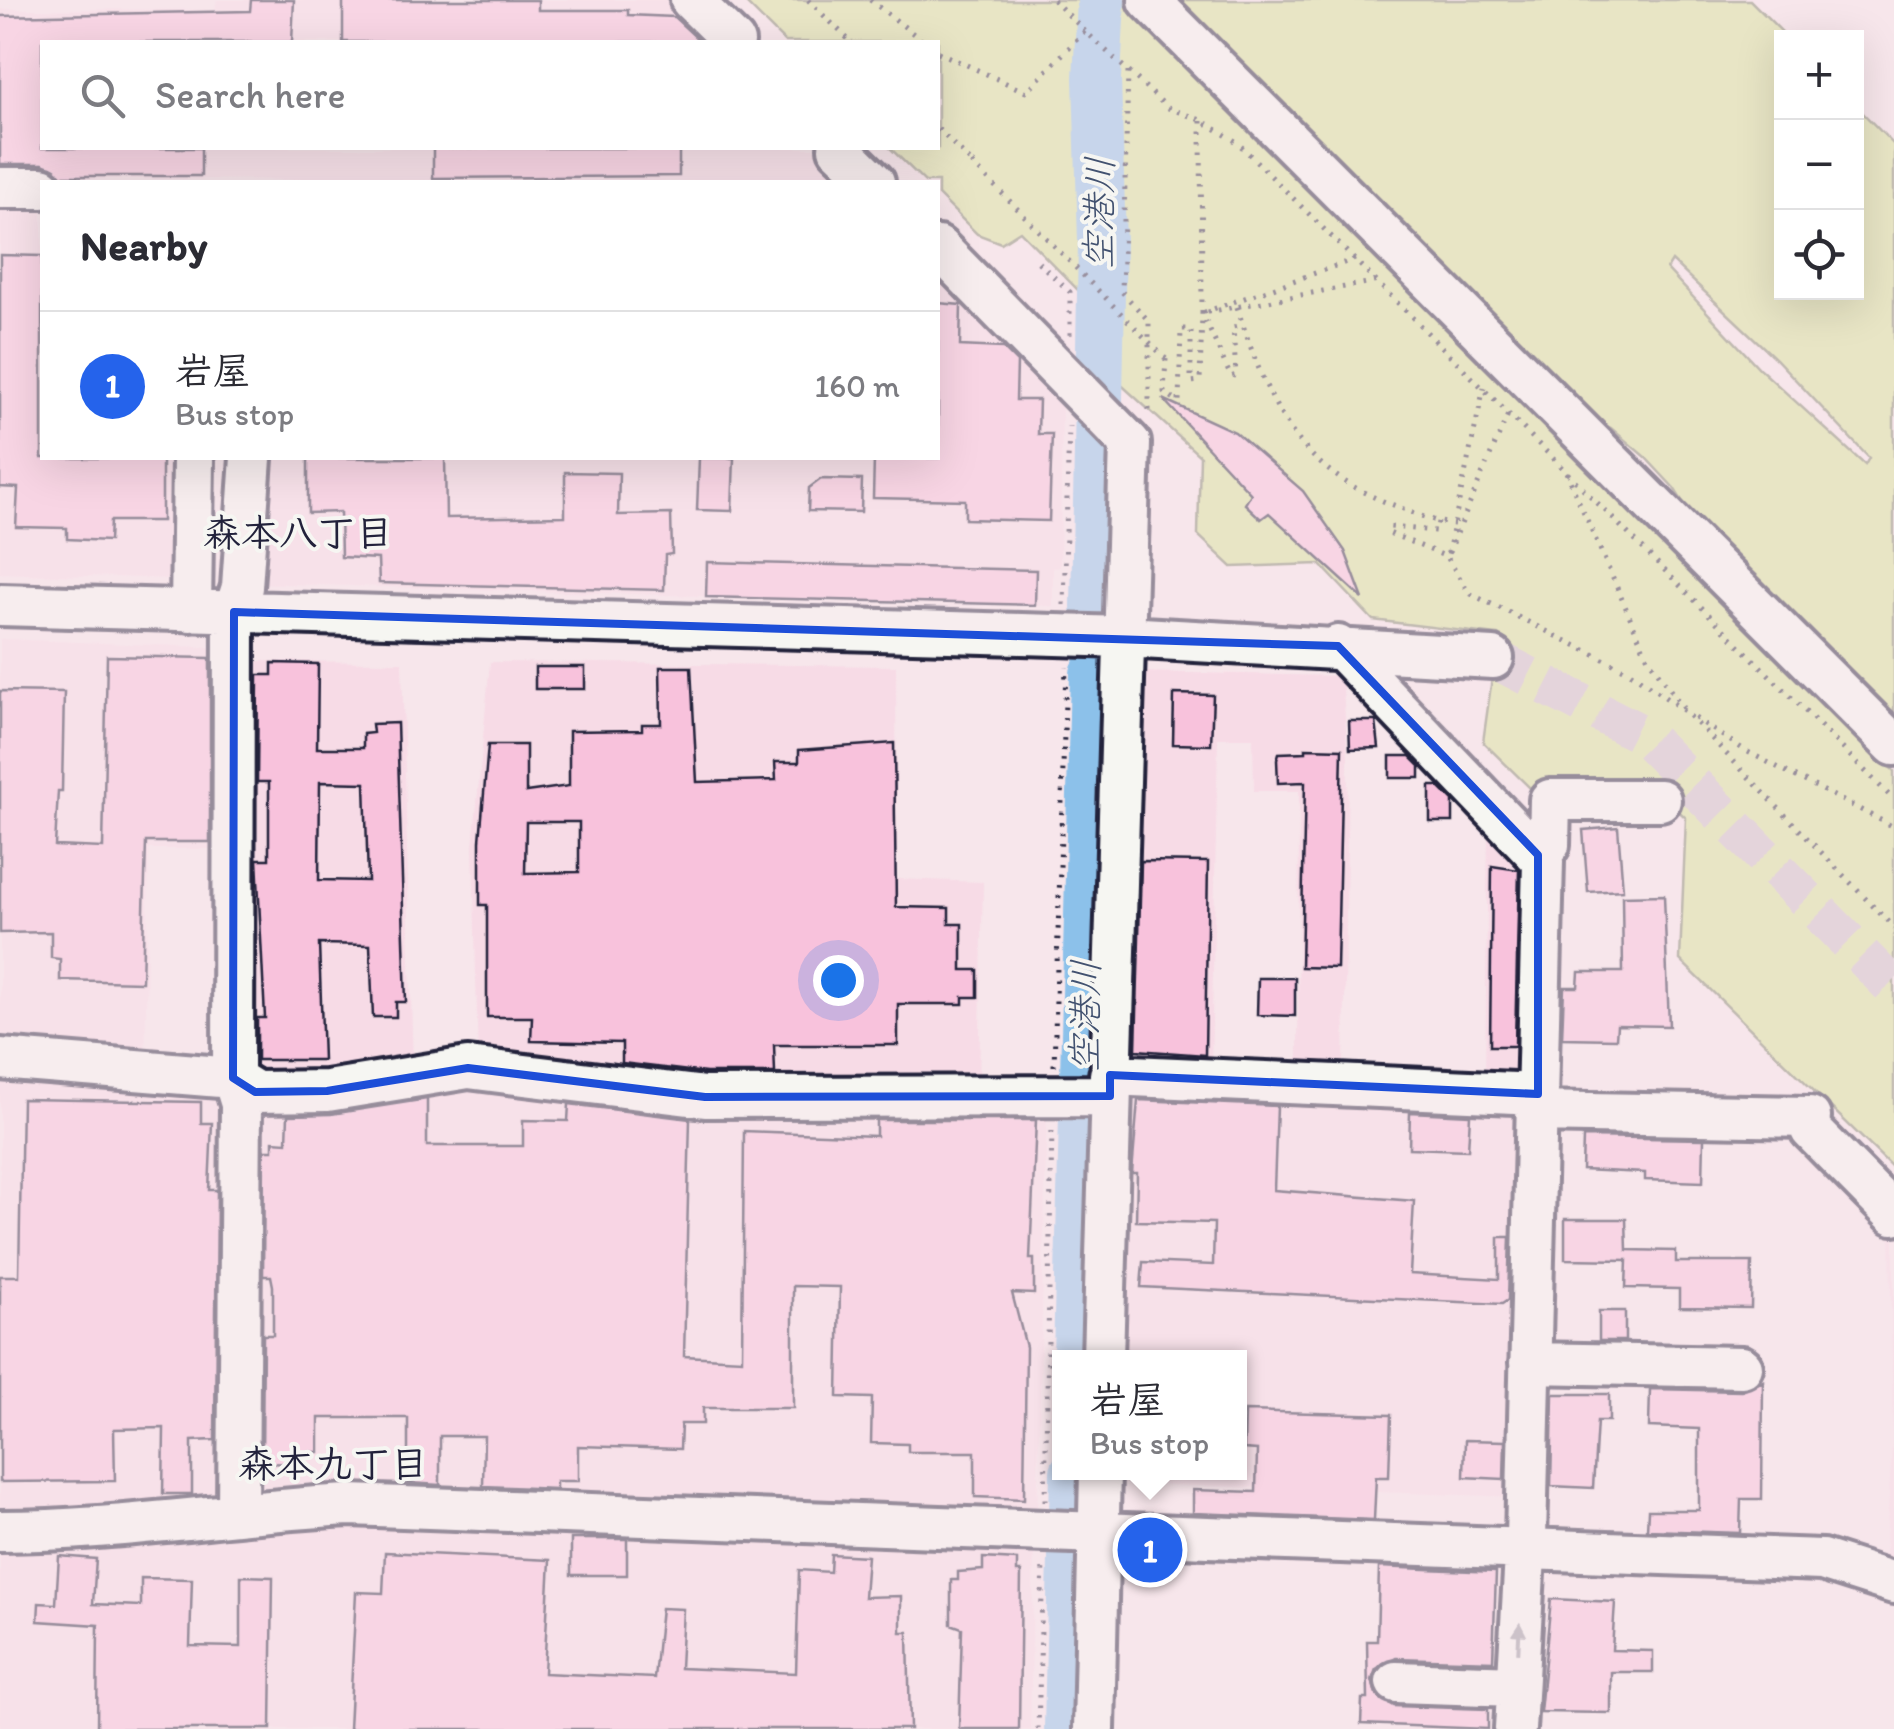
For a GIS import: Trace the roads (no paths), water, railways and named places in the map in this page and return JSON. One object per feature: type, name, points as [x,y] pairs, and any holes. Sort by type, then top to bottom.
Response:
[{"type":"street","points":[[691,0],[732,40]]},
{"type":"street","points":[[1149,0],[1894,744]]},
{"type":"street","points":[[840,150],[872,180]]},
{"type":"street","points":[[0,188],[40,188]]},
{"type":"street","points":[[940,249],[1071,381],[1131,426],[1106,1089],[1103,1350]]},
{"type":"street","points":[[191,611],[193,460]]},
{"type":"street","points":[[238,1511],[241,1104],[232,1078],[234,612],[242,587],[251,460]]},
{"type":"street","points":[[0,605],[1124,638],[1338,646],[1493,658]]},
{"type":"street","points":[[1338,646],[1543,861],[1530,1363],[1515,1729]]},
{"type":"street","points":[[1538,855],[1549,844],[1550,800],[1660,800]]},
{"type":"street","points":[[0,1059],[232,1078],[256,1092],[327,1091],[468,1068],[705,1097],[1054,1096],[1106,1089],[1537,1103],[1811,1123],[1894,1214]]},
{"type":"street","points":[[1530,1363],[1742,1367]]},
{"type":"street","points":[[1094,1729],[1070,1532],[1096,1480]]},
{"type":"street","points":[[0,1531],[100,1529],[238,1511],[350,1505],[1822,1560],[1894,1583]]},
{"type":"street","points":[[1396,1682],[1517,1686]]},
{"type":"waterway","name":"空港川","points":[[1095,607],[1102,242],[1097,78],[1101,0]]},
{"type":"waterway","name":"空港川","points":[[1077,1350],[1094,674]]},
{"type":"waterway","name":"空港川","points":[[1068,1729],[1074,1480]]},
{"type":"tunnel","points":[[1493,658],[1645,736],[1894,988]]},
{"type":"place","name":"岩屋","points":[[1150,1550]]},
{"type":"district","name":"森本八丁目","points":[[298,533]]},
{"type":"district","name":"森本九丁目","points":[[333,1464]]}]
